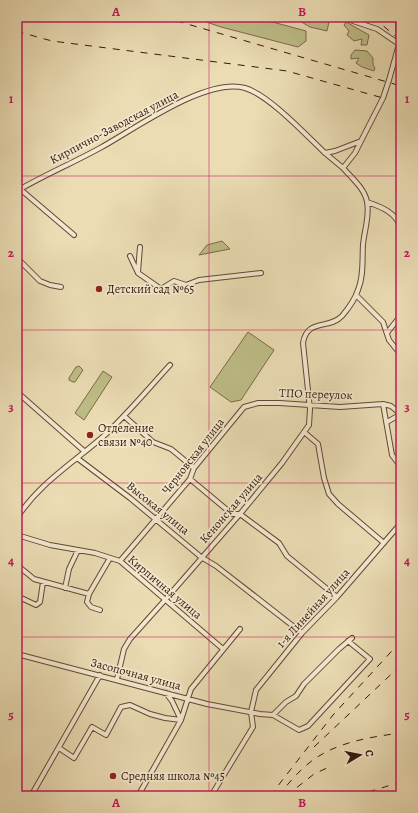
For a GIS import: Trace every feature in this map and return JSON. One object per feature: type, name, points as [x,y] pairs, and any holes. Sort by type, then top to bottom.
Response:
[{"type":"street","points":[[341,17],[377,28],[399,44]]},
{"type":"street","points":[[343,168],[355,153],[383,98],[399,44],[398,17]]},
{"type":"street","name":"Кирпично-Заводская улица","points":[[19,190],[45,175],[101,148],[188,99],[206,91],[223,86],[246,88],[262,96],[325,153]]},
{"type":"street","points":[[325,153],[361,141]]},
{"type":"street","points":[[325,153],[343,168],[359,186],[367,202],[368,213],[363,243],[362,274],[359,289],[356,294],[383,322],[389,340],[401,355]]},
{"type":"street","points":[[19,190],[74,235]]},
{"type":"street","points":[[367,202],[390,213],[396,220],[400,228],[399,246],[401,250]]},
{"type":"street","points":[[138,273],[140,247]]},
{"type":"street","points":[[130,256],[138,273],[161,289],[174,281],[186,285],[199,280],[261,273]]},
{"type":"street","points":[[17,258],[40,281],[60,287]]},
{"type":"street","name":"Кенонская улица","points":[[117,679],[124,649],[130,639],[240,514],[282,463],[304,432],[310,421],[310,406],[303,348],[306,332],[311,328],[332,322],[341,317],[356,294]]},
{"type":"street","points":[[387,333],[401,315]]},
{"type":"street","points":[[17,518],[26,503],[124,416],[170,365]]},
{"type":"street","points":[[17,392],[84,451]]},
{"type":"street","name":"ТПО переулок","points":[[235,419],[244,407],[258,403],[279,403],[340,408],[384,404]]},
{"type":"street","points":[[387,422],[401,413],[391,406],[384,404],[392,455],[401,467]]},
{"type":"street","points":[[124,416],[153,442],[171,449],[194,468]]},
{"type":"street","name":"Черновская улица","points":[[120,561],[190,479],[194,468],[235,419]]},
{"type":"street","points":[[304,432],[318,444],[324,478],[329,494],[338,504],[384,543]]},
{"type":"street","name":"Высокая улица","points":[[78,458],[201,557],[216,566],[302,633]]},
{"type":"street","points":[[190,479],[232,514],[240,514],[279,543],[287,556],[337,597]]},
{"type":"street","name":"1-я Линейная улица","points":[[211,796],[253,727],[251,712],[256,690],[302,633],[337,597],[401,523]]},
{"type":"street","name":"Кирпичная улица","points":[[17,535],[50,545],[78,550],[120,561],[224,649]]},
{"type":"street","points":[[65,588],[69,569],[78,550]]},
{"type":"street","points":[[100,610],[90,607],[88,602],[89,594],[110,558]]},
{"type":"street","points":[[17,565],[34,579],[89,594]]},
{"type":"street","points":[[17,596],[36,605],[40,602],[43,582]]},
{"type":"street","points":[[138,796],[181,720],[191,689],[240,629]]},
{"type":"street","points":[[348,642],[370,659],[308,726],[299,730],[274,715],[286,702],[296,696],[304,684],[352,638]]},
{"type":"street","name":"Засопочная улица","points":[[17,654],[117,679],[207,704],[260,714],[274,715]]},
{"type":"street","points":[[31,796],[100,675]]},
{"type":"street","points":[[166,693],[172,701],[181,720]]},
{"type":"street","points":[[59,748],[74,758],[92,727],[106,734],[121,707],[130,705],[150,714],[181,720]]},
{"type":"green space","points":[[192,17],[254,17],[306,31],[306,41],[298,47],[221,27]]},
{"type":"green space","points":[[293,17],[313,17],[329,22],[327,31],[310,27]]},
{"type":"green space","points":[[346,22],[369,35],[367,45],[361,45],[362,39],[354,41],[347,35],[349,31],[344,25]]},
{"type":"green space","points":[[355,50],[367,51],[373,58],[373,65],[375,68],[374,71],[362,67],[356,63],[359,58],[351,59],[351,55]]},
{"type":"green space","points":[[222,241],[230,249],[199,255],[207,245]]},
{"type":"green space","points":[[248,332],[274,350],[241,400],[231,402],[210,387]]},
{"type":"green space","points":[[79,366],[83,370],[75,382],[69,380],[76,367]]},
{"type":"green space","points":[[103,371],[112,377],[84,420],[75,413]]},
{"type":"railway","points":[[163,17],[401,86]]},
{"type":"railway","points":[[373,17],[401,41]]},
{"type":"railway","points":[[17,30],[52,41],[287,71],[383,98]]},
{"type":"railway","points":[[270,796],[333,715],[401,641]]},
{"type":"railway","points":[[314,747],[401,665]]},
{"type":"railway","points":[[278,796],[303,768],[323,754],[355,741],[401,733]]},
{"type":"railway","points":[[286,796],[314,774],[327,768]]},
{"type":"railway","points":[[355,796],[401,782]]},
{"type":"railway","points":[[385,796],[401,786]]},
{"type":"place","name":"Детский сад №65","points":[[99,289]]},
{"type":"place","name":"Отделение связи №40","points":[[90,435]]},
{"type":"place","name":"Средняя школа №45","points":[[113,776]]}]
